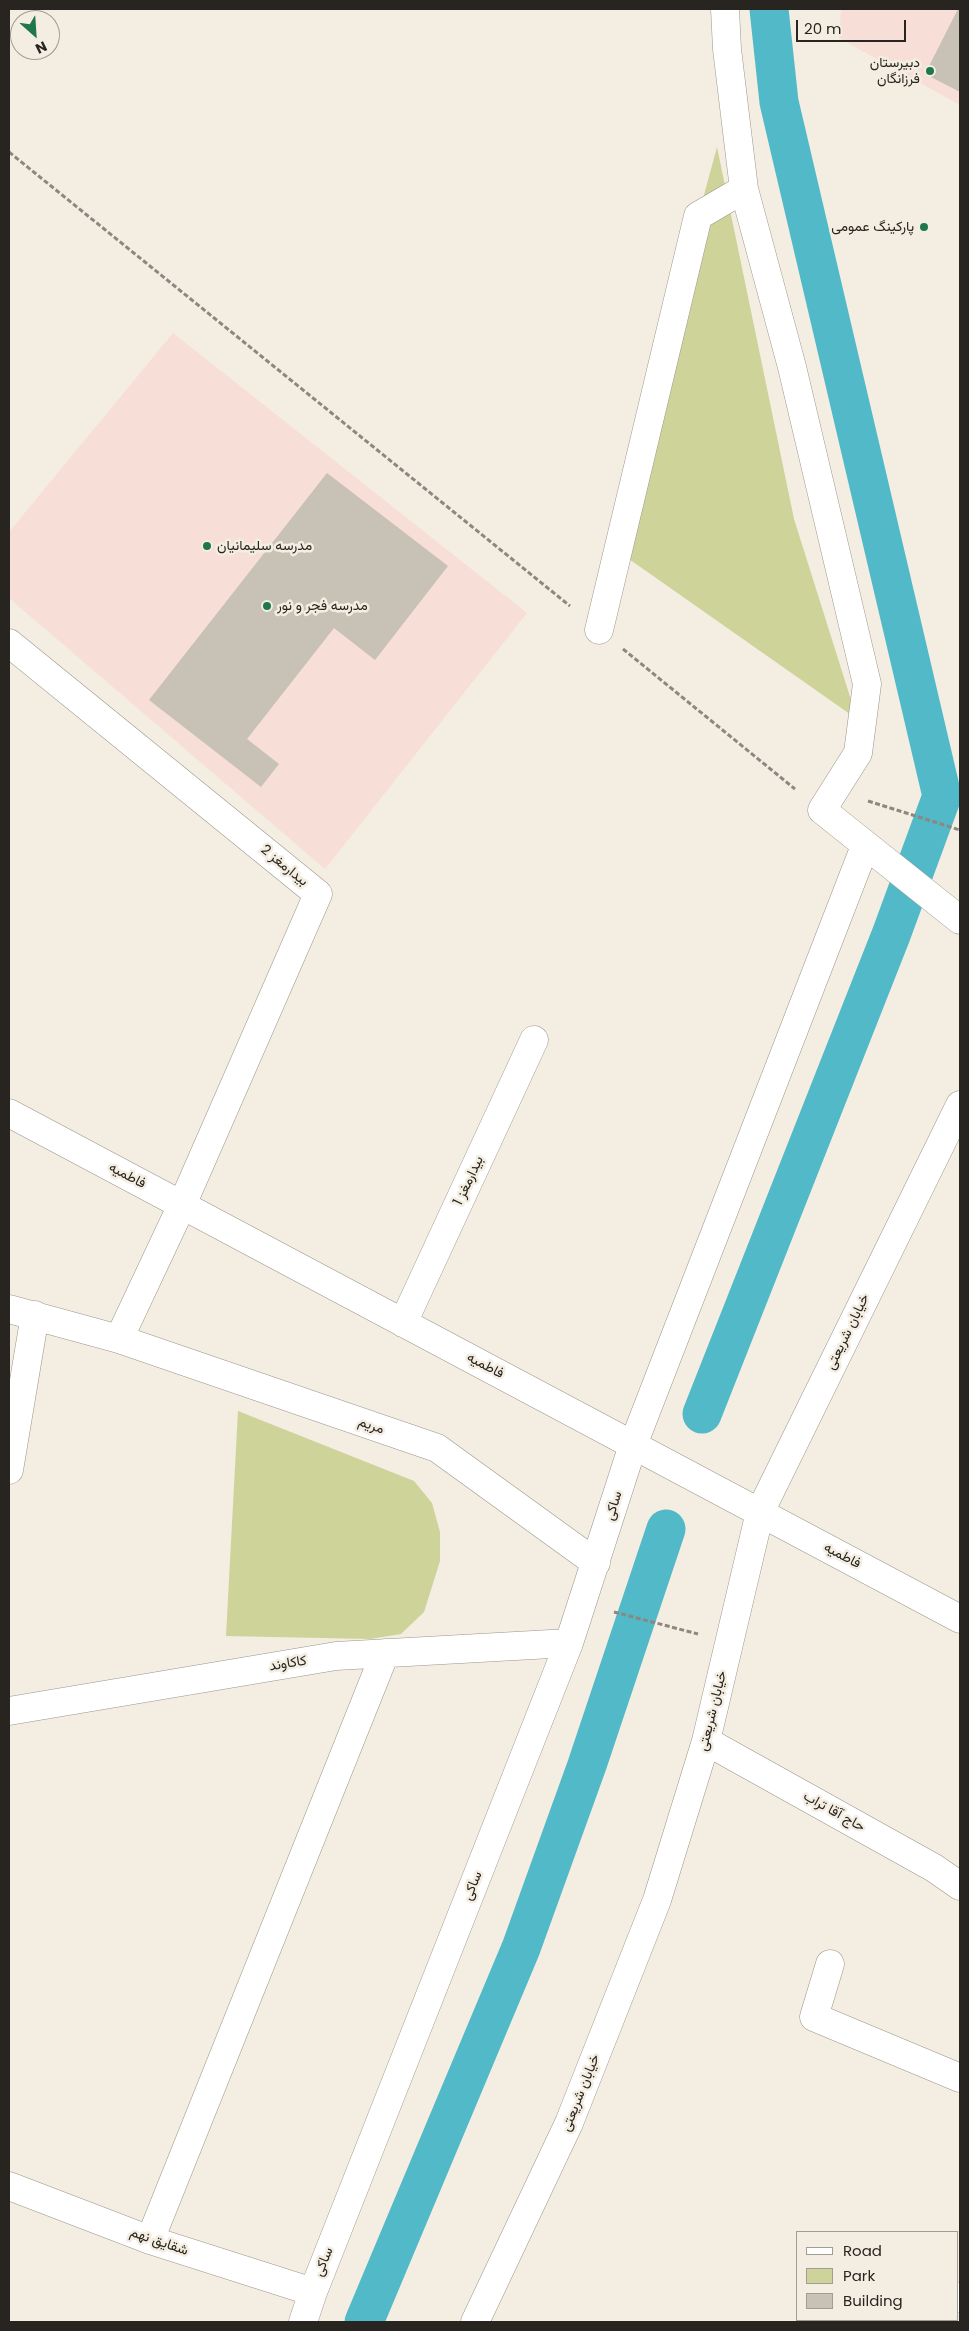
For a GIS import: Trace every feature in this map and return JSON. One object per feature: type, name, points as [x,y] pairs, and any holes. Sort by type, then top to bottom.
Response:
[{"type":"street","points":[[725,9],[727,49],[744,189],[792,367],[867,684],[858,753],[822,810],[960,920]]},
{"type":"street","points":[[599,630],[698,216],[744,189]]},
{"type":"street","name":"بیدارمغز 2","points":[[9,643],[318,894],[182,1205]]},
{"type":"street","name":"ساکی","points":[[303,2322],[312,2292],[569,1642],[596,1563],[632,1445],[865,846]]},
{"type":"street","name":"بیدارمغز 1","points":[[403,1323],[534,1040]]},
{"type":"street","name":"خیابان شریعتی","points":[[475,2322],[569,2123],[658,1900],[706,1741],[760,1512],[960,1105]]},
{"type":"street","name":"فاطمیه","points":[[9,1113],[960,1619]]},
{"type":"street","points":[[119,1339],[182,1205]]},
{"type":"street","name":"مریم","points":[[9,1309],[119,1339],[437,1448],[596,1563]]},
{"type":"street","points":[[9,1470],[35,1315]]},
{"type":"street","name":"کاکاوند","points":[[9,1711],[336,1656],[569,1642]]},
{"type":"street","points":[[150,2240],[385,1653]]},
{"type":"street","name":"حاج آقا تراب","points":[[706,1741],[934,1868],[960,1886]]},
{"type":"street","points":[[830,1964],[814,2017],[960,2078]]},
{"type":"street","name":"شقایق نهم","points":[[9,2186],[150,2240],[312,2292]]},
{"type":"path","points":[[9,152],[822,810]]},
{"type":"path","points":[[892,810],[960,830]]},
{"type":"path","points":[[624,1615],[688,1632]]},
{"type":"shaded area","name":"دبیرستان فرزانگان","points":[[841,9],[960,9],[960,105],[839,38]]},
{"type":"shaded area","name":"مدرسه فجر و نور","points":[[173,333],[527,613],[325,869],[9,598],[9,532]]},
{"type":"green space","points":[[717,147],[794,519],[857,719],[609,545]]},
{"type":"green space","points":[[238,1411],[414,1481],[432,1503],[440,1532],[440,1561],[424,1612],[401,1634],[370,1639],[226,1636]]},
{"type":"building","points":[[958,9],[960,9],[960,92],[925,74]]},
{"type":"building","points":[[327,473],[448,566],[375,660],[334,628],[247,739],[279,764],[261,787],[149,700]]},
{"type":"waterway","points":[[702,1414],[891,935],[942,796],[779,102],[769,9]]},
{"type":"waterway","points":[[364,2322],[521,1948],[587,1765],[666,1529]]},
{"type":"place","name":"دبیرستان فرزانگان","points":[[930,71]]},
{"type":"place","name":"پارکینگ عمومی","points":[[924,227]]},
{"type":"place","name":"مدرسه سلیمانیان","points":[[207,546]]},
{"type":"place","name":"مدرسه فجر و نور","points":[[267,606]]}]
